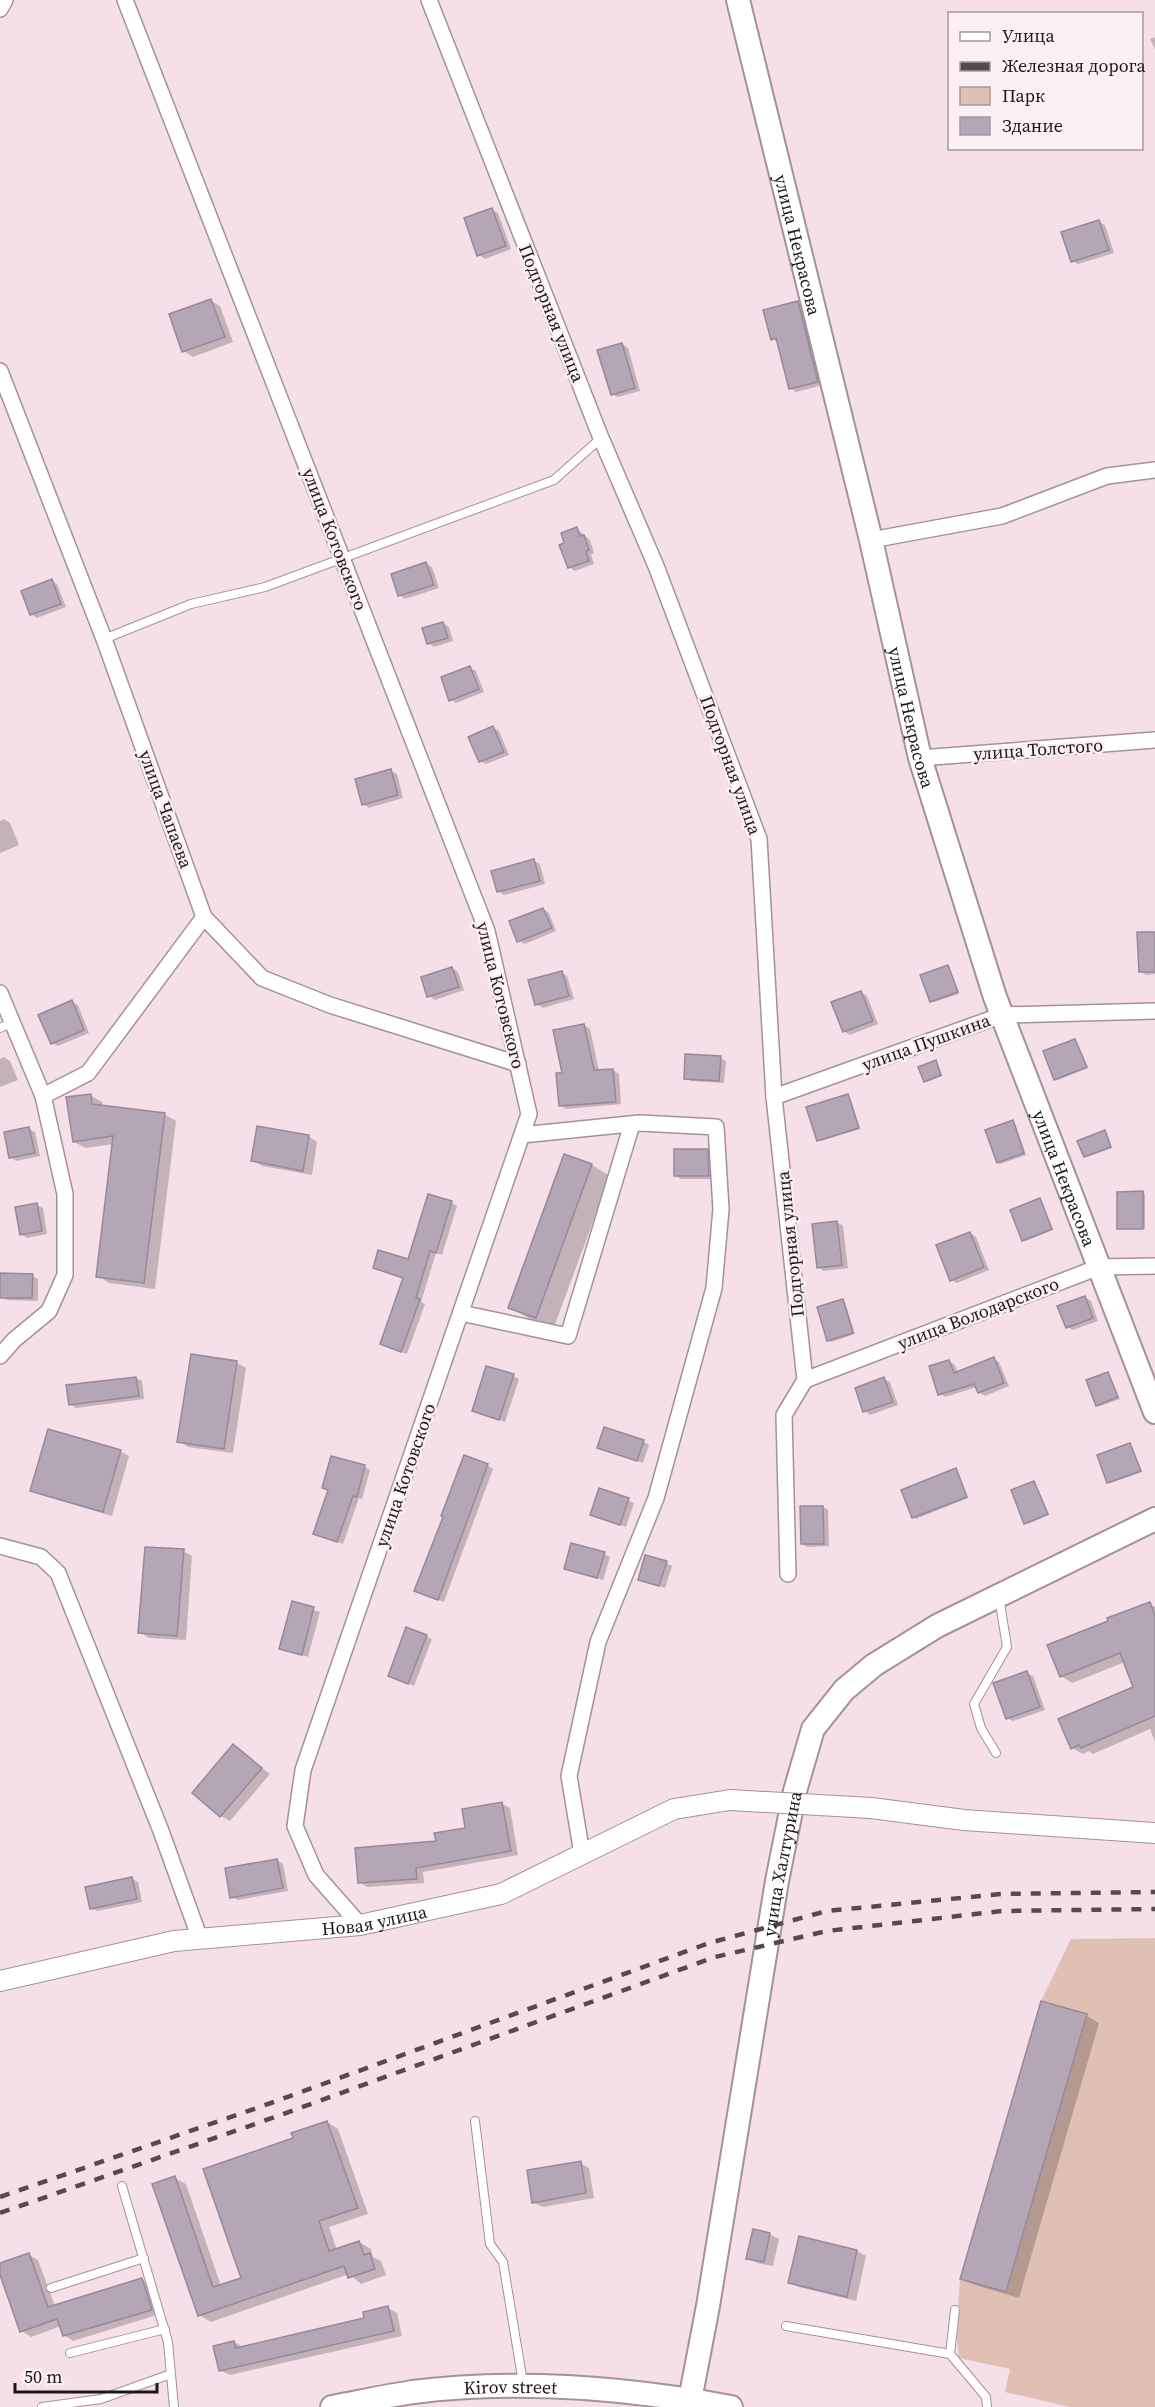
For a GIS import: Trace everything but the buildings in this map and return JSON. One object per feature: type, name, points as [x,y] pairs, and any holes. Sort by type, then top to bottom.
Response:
[{"type":"main road","name":"улица Некрасова","points":[[738,0],[871,540],[920,758],[1002,1015],[1155,1412]]},
{"type":"main road","name":"улица Халтурина","points":[[690,2400],[708,2306],[777,1881],[795,1791],[813,1729],[844,1690],[874,1665],[937,1626],[1155,1519]]},
{"type":"main road","name":"Kirov street","points":[[333,2407],[414,2392],[489,2387],[643,2392],[731,2407]]},
{"type":"street","points":[[0,9],[5,0]]},
{"type":"street","name":"улица Котовского","points":[[125,0],[487,931],[530,1114],[303,1770],[295,1826],[316,1875],[360,1925]]},
{"type":"street","name":"Подгорная улица","points":[[429,0],[601,438],[656,566],[759,839],[774,1097],[805,1380]]},
{"type":"street","name":"улица Чапаева","points":[[0,370],[104,639],[204,917],[262,978],[330,1005],[518,1064]]},
{"type":"street","points":[[871,540],[1002,516],[1107,476],[1155,470]]},
{"type":"street","name":"улица Толстого","points":[[920,758],[1155,740]]},
{"type":"street","points":[[43,1096],[88,1073],[204,917]]},
{"type":"street","points":[[0,993],[6,1026],[43,1096],[65,1194],[65,1275],[49,1311],[14,1340],[0,1356]]},
{"type":"street","name":"улица Пушкина","points":[[774,1097],[1002,1015],[1155,1011]]},
{"type":"street","points":[[461,1313],[568,1336],[632,1124]]},
{"type":"street","points":[[522,1135],[632,1124],[716,1127],[721,1209],[714,1288],[656,1498],[598,1642],[569,1776],[582,1854]]},
{"type":"street","name":"улица Володарского","points":[[805,1380],[1099,1267],[1155,1266]]},
{"type":"street","points":[[788,1574],[784,1415],[805,1380]]},
{"type":"street","points":[[0,1546],[41,1557],[58,1572],[161,1831],[200,1939]]},
{"type":"street","name":"Новая улица","points":[[0,1981],[174,1941],[360,1925],[501,1894],[674,1809],[730,1800],[871,1808],[964,1820],[1155,1833]]},
{"type":"lane","points":[[104,639],[191,604],[265,587],[554,480],[601,438]]},
{"type":"lane","points":[[996,1753],[981,1728],[974,1704],[1007,1647],[999,1596]]},
{"type":"lane","points":[[475,2121],[490,2244],[503,2262],[523,2388]]},
{"type":"lane","points":[[122,2186],[165,2329],[174,2407]]},
{"type":"lane","points":[[51,2288],[144,2258]]},
{"type":"lane","points":[[950,2354],[955,2310]]},
{"type":"lane","points":[[786,2326],[950,2354],[986,2397],[987,2407]]},
{"type":"lane","points":[[70,2353],[165,2329]]},
{"type":"lane","points":[[42,2407],[101,2399],[171,2374]]},
{"type":"green space","points":[[1155,1938],[1155,2407],[1070,2407],[1005,2392],[1010,2369],[959,2358],[956,2330],[960,2279],[1041,2001],[1071,1939]]},
{"type":"railway","points":[[0,2197],[271,2103],[709,1943],[827,1911],[1001,1894],[1155,1892]]},
{"type":"railway","points":[[0,2213],[275,2117],[715,1957],[827,1931],[1002,1911],[1155,1909]]}]
